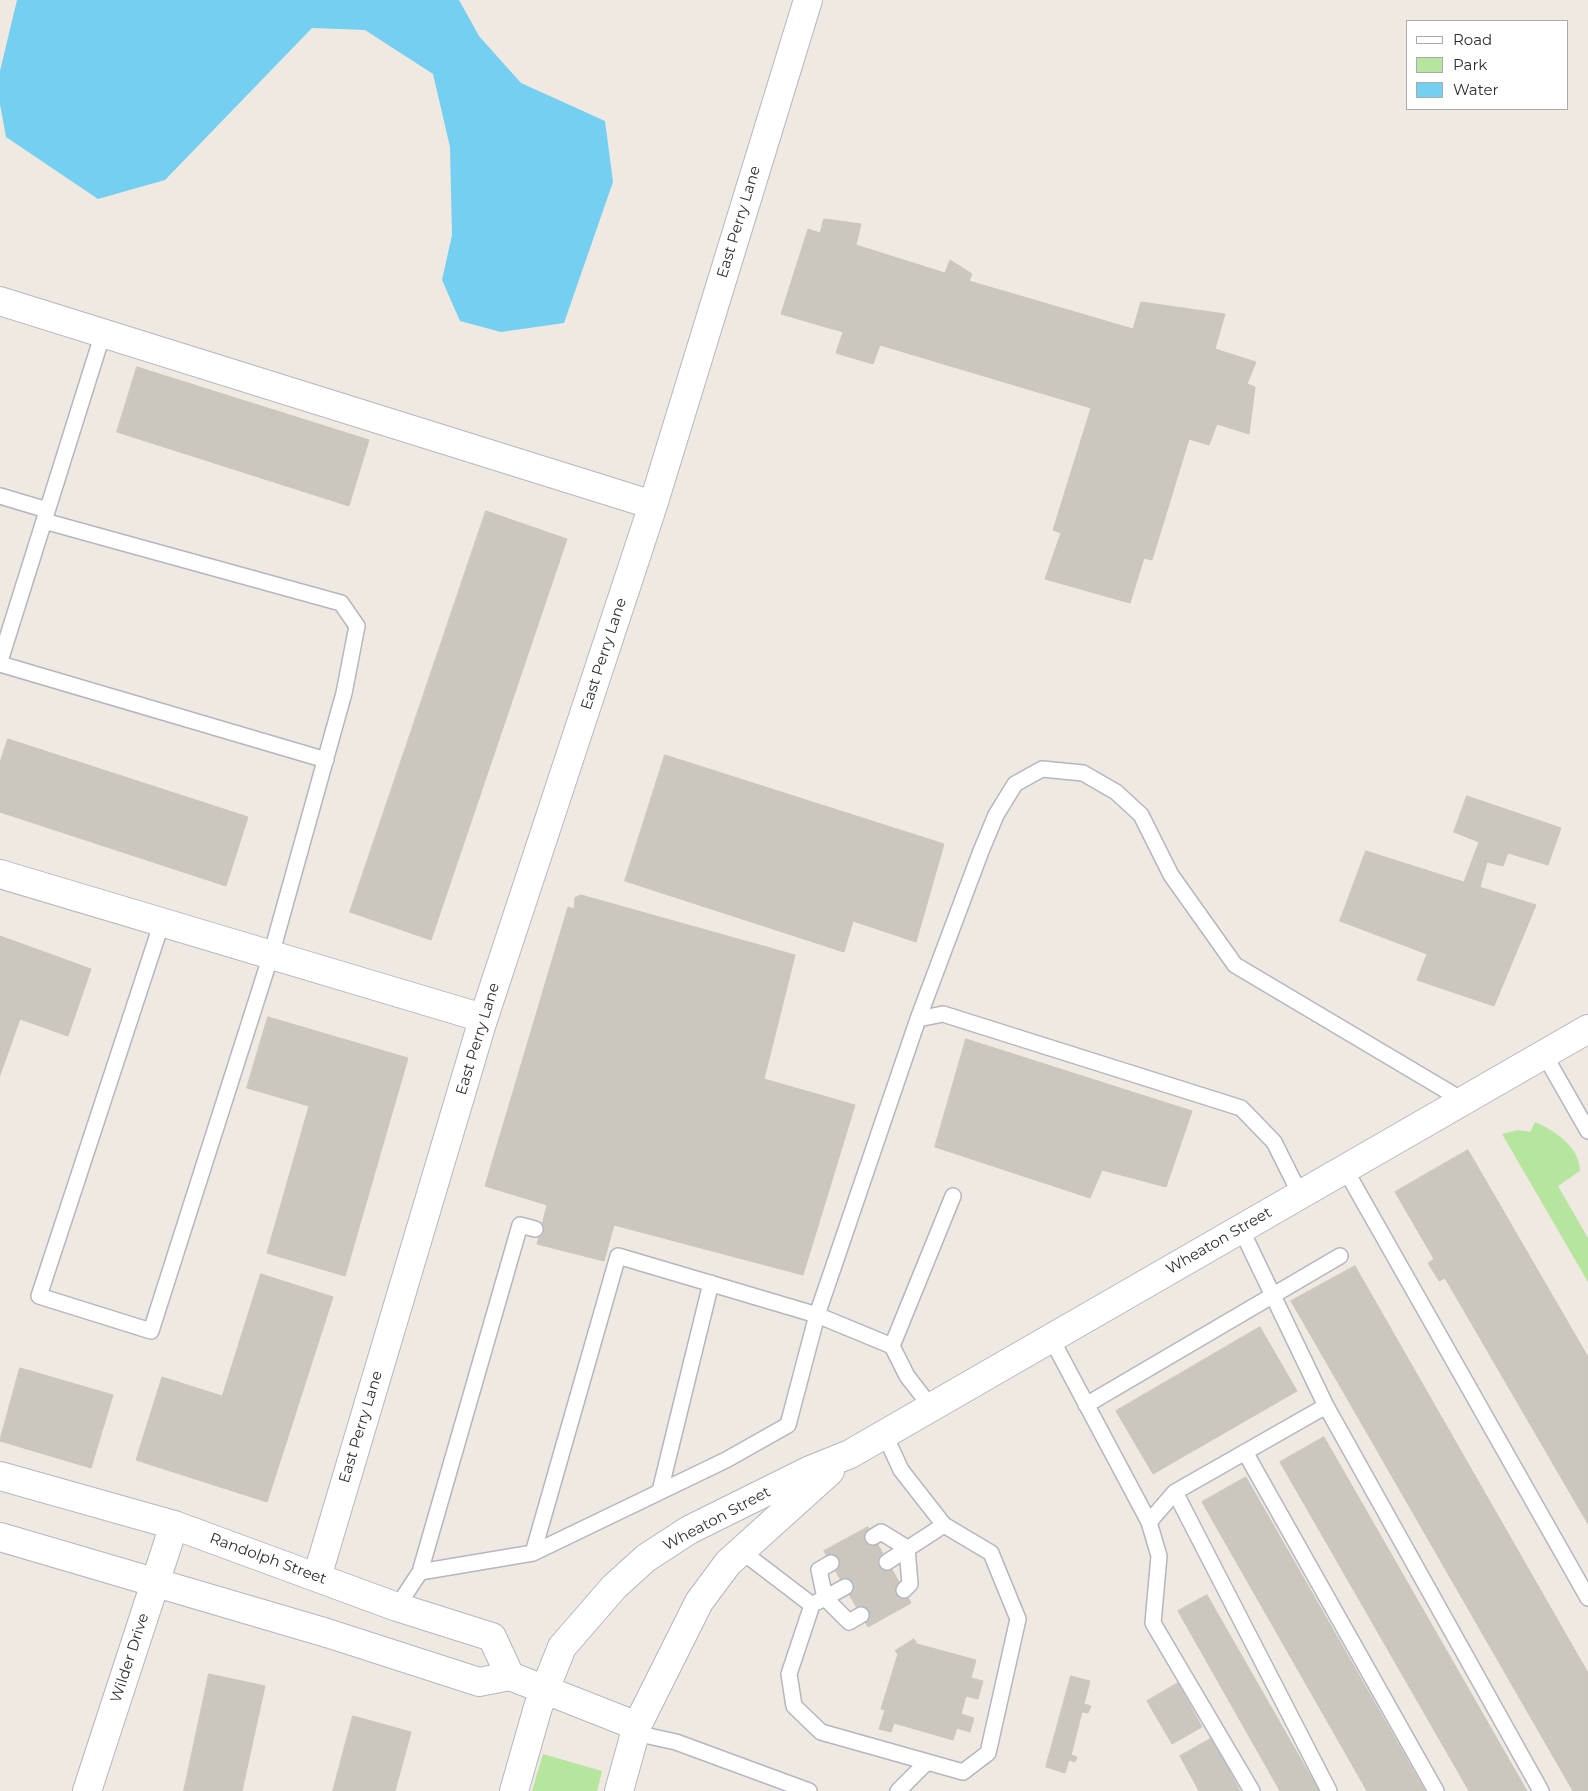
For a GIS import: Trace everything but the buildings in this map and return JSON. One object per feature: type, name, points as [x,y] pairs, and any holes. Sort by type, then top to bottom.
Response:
[{"type":"street","name":"East Perry Lane","points":[[317,1577],[482,1023],[653,505],[808,0]]},
{"type":"street","points":[[0,301],[653,505]]},
{"type":"street","points":[[0,874],[476,1016],[482,1023]]},
{"type":"street","name":"Wheaton Street","points":[[619,1791],[638,1726],[699,1602],[740,1550],[850,1454],[1588,1029]]},
{"type":"street","name":"Wheaton Street","points":[[514,1791],[541,1699],[562,1647],[614,1587],[646,1558],[689,1530],[808,1471],[850,1454]]},
{"type":"street","name":"Randolph Street","points":[[0,1476],[174,1525],[397,1607],[492,1637],[510,1676]]},
{"type":"street","name":"Wilder Drive","points":[[87,1791],[174,1525]]},
{"type":"street","points":[[0,1536],[327,1633],[479,1682],[510,1676],[541,1699],[638,1726]]},
{"type":"lane","points":[[103,333],[0,659],[326,760]]},
{"type":"lane","points":[[0,496],[46,516],[341,602],[357,626],[344,693],[271,955],[151,1331],[39,1296],[162,922]]},
{"type":"lane","points":[[420,1572],[532,1552],[726,1460],[788,1425],[817,1315],[918,1019],[988,833],[996,815],[1016,784],[1042,769],[1083,773],[1116,792],[1140,815],[1171,875],[1236,965],[1464,1102]]},
{"type":"lane","points":[[918,1019],[943,1014],[1241,1108],[1274,1142],[1300,1194]]},
{"type":"lane","points":[[1544,1054],[1588,1131]]},
{"type":"lane","points":[[1344,1170],[1588,1598]]},
{"type":"lane","points":[[892,1346],[953,1196]]},
{"type":"lane","points":[[397,1607],[420,1572],[520,1226],[535,1229]]},
{"type":"lane","points":[[1241,1229],[1326,1406],[1542,1791]]},
{"type":"lane","points":[[532,1552],[618,1256],[817,1315],[892,1346],[907,1376],[931,1407]]},
{"type":"lane","points":[[1086,1405],[1340,1256]]},
{"type":"lane","points":[[660,1491],[711,1283]]},
{"type":"lane","points":[[1051,1338],[1149,1522],[1159,1556],[1153,1623],[1252,1791]]},
{"type":"lane","points":[[1149,1522],[1175,1492],[1326,1406]]},
{"type":"lane","points":[[831,1563],[819,1570],[818,1602],[789,1674],[794,1706],[821,1732],[963,1772],[988,1753],[1018,1619],[991,1553],[944,1524],[901,1470],[884,1433]]},
{"type":"lane","points":[[1245,1452],[1436,1791]]},
{"type":"lane","points":[[1175,1492],[1329,1791]]},
{"type":"lane","points":[[887,1562],[944,1524]]},
{"type":"lane","points":[[873,1537],[881,1532],[907,1548]]},
{"type":"lane","points":[[904,1590],[910,1584],[907,1548]]},
{"type":"lane","points":[[740,1550],[849,1622],[861,1615]]},
{"type":"lane","points":[[818,1602],[845,1587]]},
{"type":"lane","points":[[638,1726],[644,1735],[676,1742],[809,1791]]},
{"type":"lane","points":[[898,1791],[926,1763]]},
{"type":"green space","points":[[1535,1122],[1565,1140],[1576,1154],[1579,1162],[1580,1171],[1558,1186],[1588,1238],[1588,1282],[1502,1134],[1518,1130],[1530,1132]]},
{"type":"green space","points":[[543,1754],[602,1771],[597,1791],[532,1791]]},
{"type":"water","points":[[17,0],[459,0],[479,36],[521,83],[605,121],[613,182],[564,323],[501,332],[460,321],[442,280],[452,235],[450,147],[433,74],[365,30],[312,28],[165,180],[98,199],[6,137],[0,104],[0,71]]}]
